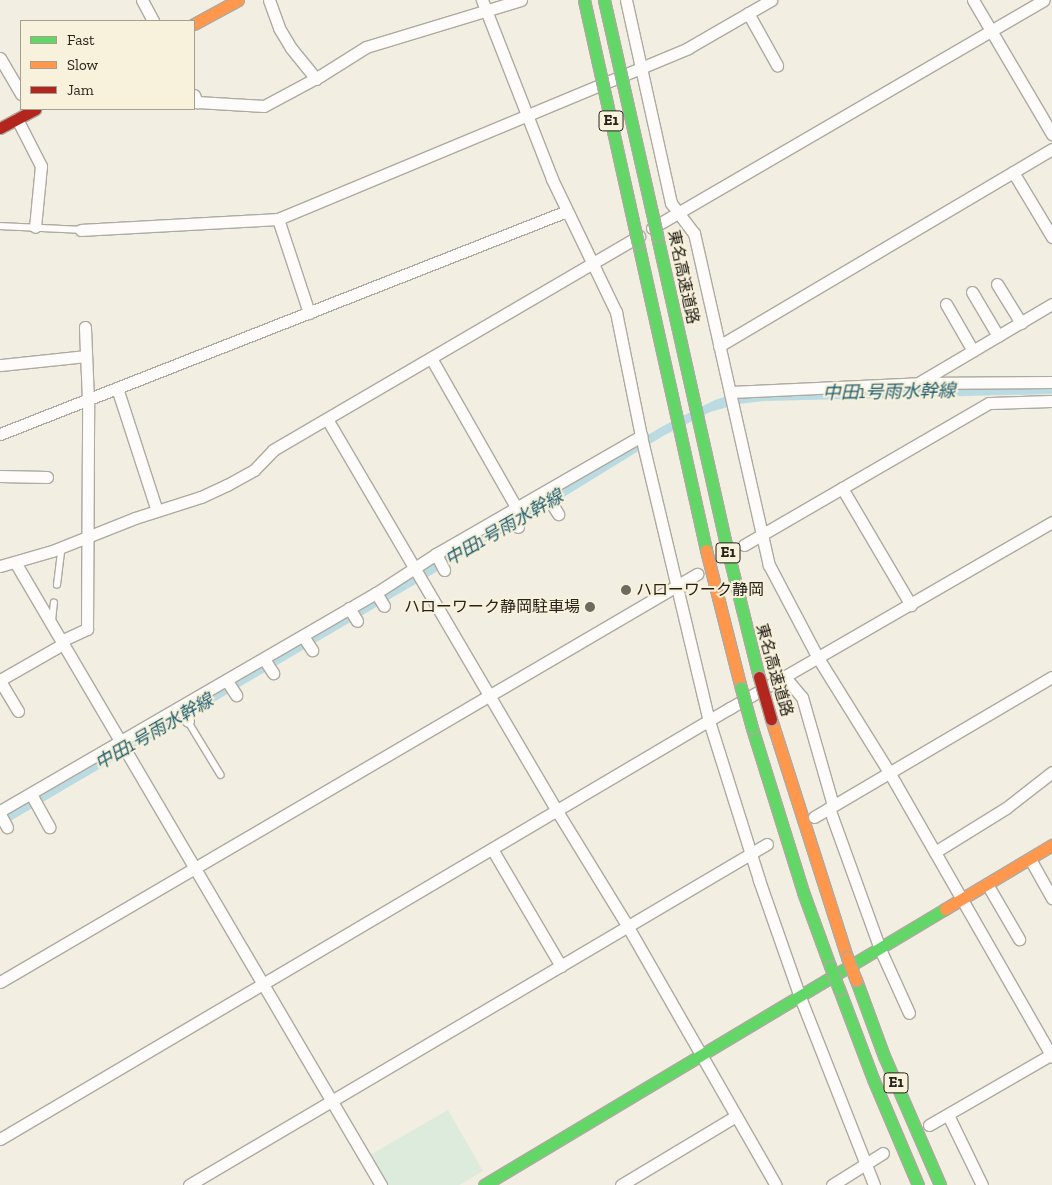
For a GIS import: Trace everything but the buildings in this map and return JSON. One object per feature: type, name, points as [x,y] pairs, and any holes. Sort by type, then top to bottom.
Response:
[{"type":"main road","points":[[195,23],[238,0]]},
{"type":"main road","name":"E1","points":[[584,0],[681,440],[752,728],[803,892],[872,1079],[918,1185]]},
{"type":"main road","name":"東名高速道路","points":[[604,0],[742,613],[759,677],[823,888],[884,1056],[940,1185]]},
{"type":"main road","points":[[0,128],[30,110]]},
{"type":"main road","points":[[484,1185],[1052,845]]},
{"type":"street","points":[[142,0],[153,20]]},
{"type":"street","points":[[269,0],[279,28],[291,48],[316,79]]},
{"type":"street","points":[[195,97],[197,102],[264,106],[316,79],[366,47],[484,6],[521,0]]},
{"type":"street","points":[[626,0],[671,202],[694,234],[769,565],[818,658],[889,772],[1052,1056],[929,1125]]},
{"type":"street","points":[[81,230],[278,219],[688,48],[771,0]]},
{"type":"street","points":[[973,0],[1052,134]]},
{"type":"street","points":[[0,566],[88,538],[156,511],[201,497],[227,485],[254,470],[273,450],[1044,0]]},
{"type":"street","points":[[484,6],[567,211],[616,312],[642,437],[709,721],[751,854],[800,997],[874,1185]]},
{"type":"street","points":[[748,13],[777,65]]},
{"type":"street","points":[[0,58],[20,92]]},
{"type":"street","points":[[17,118],[41,166],[35,227]]},
{"type":"street","points":[[719,346],[1052,149]]},
{"type":"street","points":[[1013,172],[1052,237]]},
{"type":"street","points":[[0,434],[567,211]]},
{"type":"street","points":[[278,219],[309,313]]},
{"type":"street","points":[[997,284],[1021,322]]},
{"type":"street","points":[[972,292],[998,336]]},
{"type":"street","points":[[946,304],[973,351]]},
{"type":"street","points":[[919,383],[1052,304]]},
{"type":"street","points":[[18,710],[0,680],[87,629],[88,400],[85,327]]},
{"type":"street","points":[[0,365],[86,356]]},
{"type":"street","points":[[431,358],[514,517]]},
{"type":"street","points":[[731,393],[919,383],[1052,382]]},
{"type":"street","points":[[117,388],[156,511]]},
{"type":"street","points":[[744,545],[989,403],[1052,401]]},
{"type":"street","points":[[327,419],[557,811],[628,927],[776,1185]]},
{"type":"street","points":[[7,827],[0,813],[120,740],[184,714],[231,687],[514,517],[551,502],[642,437]]},
{"type":"street","points":[[0,476],[47,477]]},
{"type":"street","points":[[842,488],[911,605]]},
{"type":"street","points":[[0,1139],[492,848],[1052,522]]},
{"type":"street","points":[[14,562],[381,1185]]},
{"type":"street","points":[[0,982],[195,869],[489,694],[697,574]]},
{"type":"street","points":[[785,677],[802,697],[831,806],[880,949],[909,1013]]},
{"type":"street","points":[[814,816],[1052,678]]},
{"type":"street","points":[[935,852],[1006,808],[1052,772]]},
{"type":"street","points":[[31,794],[49,827]]},
{"type":"street","points":[[189,1185],[330,1099],[628,927],[767,844]]},
{"type":"street","points":[[492,848],[561,966]]},
{"type":"street","points":[[1030,859],[1052,898]]},
{"type":"street","points":[[987,884],[1019,939]]},
{"type":"street","points":[[948,1115],[982,1185]]},
{"type":"street","points":[[621,1185],[736,1116]]},
{"type":"street","points":[[832,1185],[883,1153]]},
{"type":"lane","points":[[0,226],[81,230]]},
{"type":"lane","points":[[57,585],[62,547]]},
{"type":"lane","points":[[52,625],[54,603]]},
{"type":"lane","points":[[184,714],[221,776]]},
{"type":"green space","points":[[448,1110],[483,1171],[459,1185],[388,1185],[370,1155]]},
{"type":"water","name":"中田1号雨水幹線","points":[[1052,385],[1052,394],[764,401],[738,404],[710,412],[663,436],[549,506],[0,827],[0,817],[663,426],[715,400],[736,393]]},
{"type":"traffic: fast","points":[[584,0],[638,243]]},
{"type":"traffic: fast","points":[[604,0],[657,236]]},
{"type":"traffic: fast","points":[[657,236],[724,536],[759,677]]},
{"type":"traffic: fast","points":[[638,243],[706,550]]},
{"type":"traffic: fast","points":[[741,688],[752,728]]},
{"type":"traffic: fast","points":[[752,728],[803,892],[830,966]]},
{"type":"traffic: fast","points":[[484,1185],[945,909]]},
{"type":"traffic: fast","points":[[830,966],[839,989]]},
{"type":"traffic: fast","points":[[856,980],[884,1056],[940,1185]]},
{"type":"traffic: fast","points":[[839,989],[873,1079],[918,1185]]},
{"type":"traffic: slow","points":[[195,23],[238,0]]},
{"type":"traffic: slow","points":[[706,550],[741,688]]},
{"type":"traffic: slow","points":[[771,719],[847,957]]},
{"type":"traffic: slow","points":[[945,909],[1052,845]]},
{"type":"traffic: slow","points":[[847,957],[856,980]]},
{"type":"traffic: jam","points":[[0,128],[33,110]]},
{"type":"traffic: jam","points":[[759,677],[771,719]]},
{"type":"place","name":"ハローワーク静岡","points":[[626,590]]},
{"type":"place","name":"ハローワーク静岡駐車場","points":[[590,607]]}]
